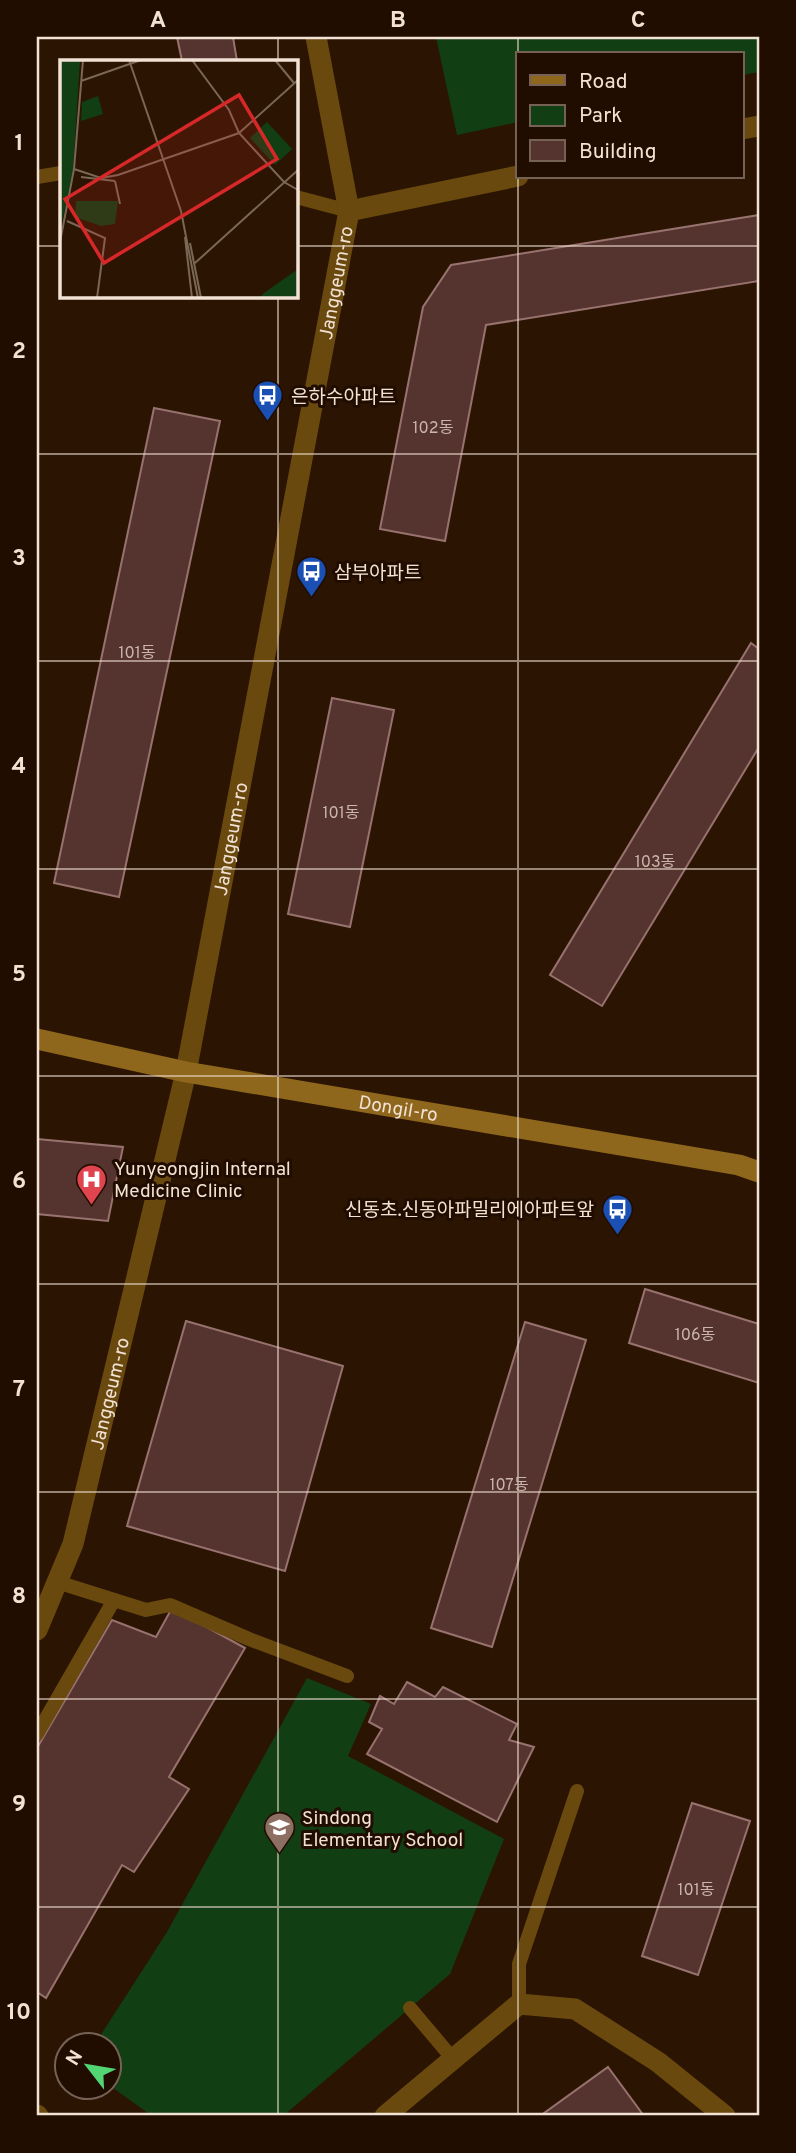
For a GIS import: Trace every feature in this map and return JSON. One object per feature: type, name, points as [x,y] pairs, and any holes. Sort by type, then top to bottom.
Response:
[{"type":"street","name":"Janggeum-ro","points":[[37,1630],[73,1545],[186,1072],[349,211],[316,37]]},
{"type":"street","points":[[349,211],[516,176]]},
{"type":"street","name":"Dongil-ro","points":[[37,1039],[186,1072],[739,1165],[759,1172]]},
{"type":"street","points":[[385,2116],[519,2004],[575,2009],[658,2062],[725,2116]]},
{"type":"lane","points":[[37,177],[60,173]]},
{"type":"lane","points":[[298,198],[349,211]]},
{"type":"lane","points":[[57,1582],[146,1610],[170,1605],[249,1639],[347,1676]]},
{"type":"lane","points":[[37,1734],[114,1600]]},
{"type":"lane","points":[[519,2004],[519,1964],[577,1791]]},
{"type":"lane","points":[[410,2008],[453,2059]]},
{"type":"green space","points":[[436,37],[759,37],[759,72],[744,75],[744,52],[516,52],[516,122],[457,135]]},
{"type":"green space","points":[[307,1678],[371,1704],[348,1756],[504,1839],[450,1974],[283,2116],[152,2116],[122,2094],[122,2030],[104,2030],[167,1932]]},
{"type":"building","points":[[177,37],[233,37],[237,60],[182,60]]},
{"type":"building","points":[[759,215],[759,281],[486,325],[445,541],[380,529],[423,307],[451,265]]},
{"type":"building","points":[[154,408],[220,421],[119,897],[54,883]]},
{"type":"building","points":[[751,643],[759,649],[759,747],[602,1006],[550,975]]},
{"type":"building","points":[[332,698],[394,710],[350,927],[288,914]]},
{"type":"building","points":[[37,1139],[123,1147],[108,1221],[37,1214]]},
{"type":"building","points":[[645,1289],[759,1324],[759,1383],[629,1343]]},
{"type":"building","points":[[186,1321],[343,1366],[285,1571],[127,1526]]},
{"type":"building","points":[[525,1322],[586,1340],[492,1647],[431,1628]]},
{"type":"building","points":[[172,1608],[245,1648],[169,1777],[189,1789],[134,1872],[122,1865],[46,1998],[37,1992],[37,1748],[112,1620],[156,1637]]},
{"type":"building","points":[[407,1682],[435,1697],[443,1687],[517,1724],[509,1740],[534,1747],[497,1822],[367,1754],[382,1729],[369,1722],[380,1696],[394,1704]]},
{"type":"building","points":[[692,1803],[750,1821],[698,1975],[642,1956]]},
{"type":"building","points":[[608,2067],[644,2116],[540,2116]]},
{"type":"place","name":"은하수아파트","points":[[268,423]]},
{"type":"place","name":"삼부아파트","points":[[311,599]]},
{"type":"place","name":"Yunyeongjin Internal Medicine Clinic","points":[[91,1206]]},
{"type":"place","name":"신동초.신동아파밀리에아파트앞","points":[[617,1236]]},
{"type":"place","name":"Sindong Elementary School","points":[[279,1855]]}]
